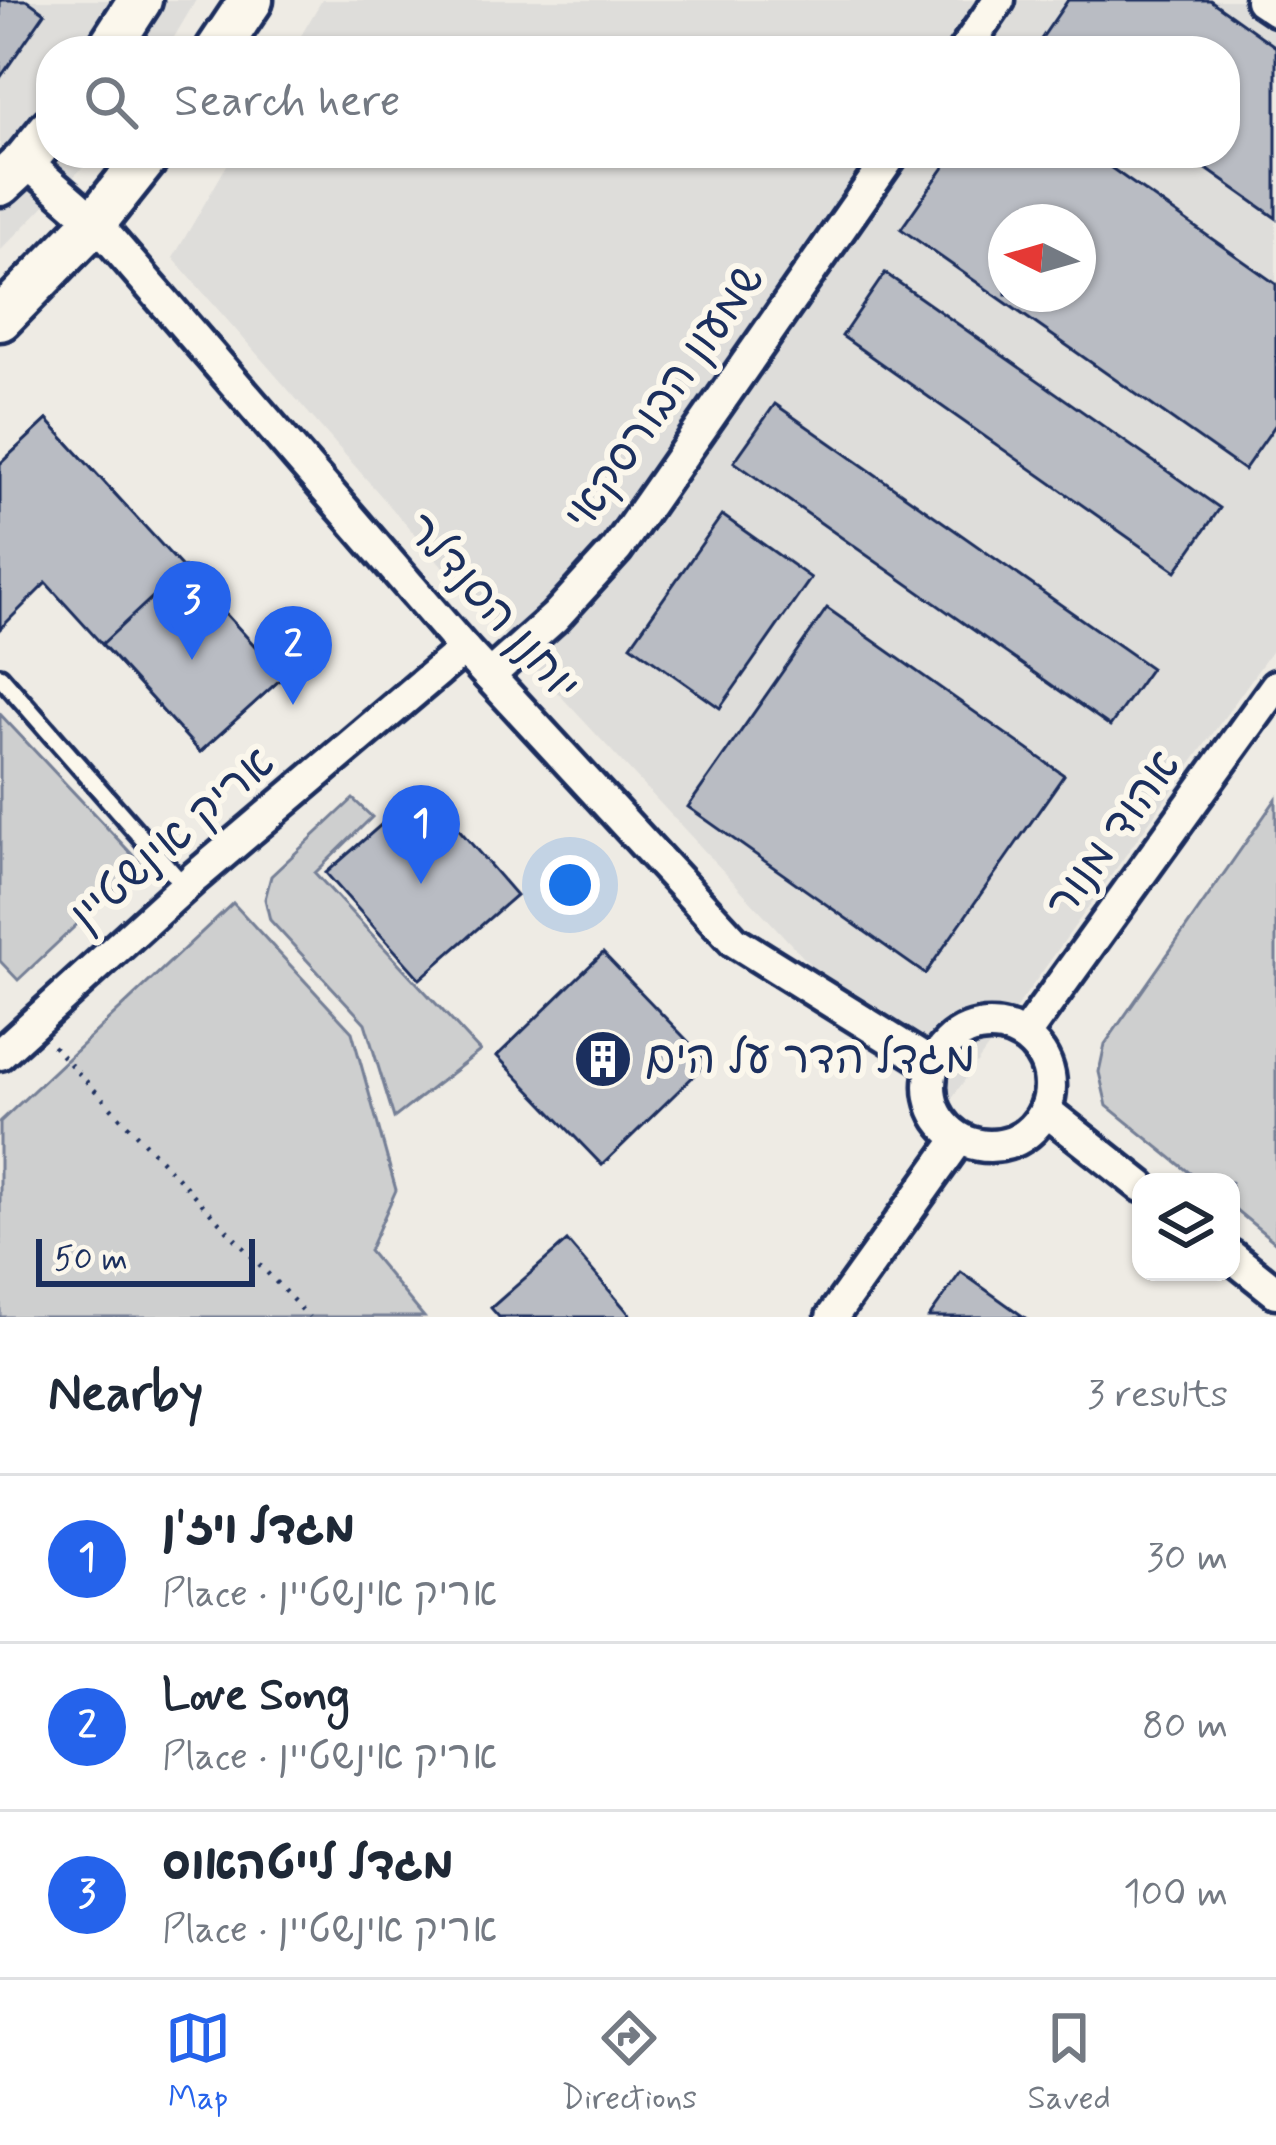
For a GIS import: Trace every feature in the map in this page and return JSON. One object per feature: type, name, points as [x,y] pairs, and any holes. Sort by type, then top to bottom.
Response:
[{"type":"main road","points":[[117,36],[140,0]]},
{"type":"main road","points":[[227,36],[251,0]]},
{"type":"main road","points":[[0,319],[95,222],[138,168]]},
{"type":"street","points":[[975,36],[1000,0]]},
{"type":"street","points":[[1262,0],[1276,10]]},
{"type":"street","name":"יוחנן הסנדלר","points":[[25,158],[95,222],[464,650],[734,941],[933,1065]]},
{"type":"street","name":"שמעון הבורסקאי","points":[[489,676],[555,617],[617,549],[883,168]]},
{"type":"street","name":"אריק אינשטיין","points":[[13,1033],[464,650]]},
{"type":"street","name":"אהוד מנור","points":[[1024,1036],[1276,686]]},
{"type":"street","points":[[984,1025],[1005,1027],[1024,1036],[1039,1050],[1048,1069],[1051,1090],[1046,1111],[1015,1142],[994,1147],[959,1138],[943,1125],[929,1085],[944,1046],[964,1031],[984,1025]]},
{"type":"street","points":[[1046,1111],[1132,1179]]},
{"type":"street","points":[[832,1317],[959,1138]]},
{"type":"street","points":[[1240,1263],[1276,1292]]},
{"type":"lane","points":[[0,676],[184,886]]},
{"type":"path","points":[[13,1033],[308,1317]]},
{"type":"shaded area","points":[[0,0],[196,0],[175,36],[36,36],[36,168],[82,168],[0,251]]},
{"type":"shaded area","points":[[322,0],[1276,0],[1276,645],[944,1109],[480,609],[173,258],[225,168],[1240,168],[1240,36],[301,36]]},
{"type":"shaded area","points":[[0,714],[141,864],[18,980],[0,961]]},
{"type":"shaded area","points":[[353,799],[372,817],[315,873],[480,1051],[394,1118],[365,1023],[270,920],[265,899],[271,876]]},
{"type":"shaded area","points":[[1276,799],[1276,1243],[1240,1213],[1240,1173],[1190,1173],[1107,1106],[1099,1072],[1105,1044]]},
{"type":"shaded area","points":[[233,903],[352,1032],[396,1190],[369,1251],[424,1317],[0,1317],[0,1122]]},
{"type":"building","points":[[0,0],[27,0],[45,13],[0,78]]},
{"type":"building","points":[[1068,0],[1210,0],[1276,47],[1276,218],[1205,168],[1240,168],[1240,36],[1043,36]]},
{"type":"building","points":[[944,168],[1111,168],[1276,284],[1276,424],[1244,470],[1019,312],[1096,312],[1096,204],[988,204],[988,290],[901,229]]},
{"type":"building","points":[[885,273],[1220,508],[1176,571],[842,336]]},
{"type":"building","points":[[775,404],[1151,668],[1110,726],[734,462]]},
{"type":"building","points":[[47,420],[127,507],[46,583],[0,533],[0,464]]},
{"type":"building","points":[[47,420],[283,677],[200,752],[46,583],[0,629],[0,464]]},
{"type":"building","points":[[722,515],[811,578],[720,708],[631,645]]},
{"type":"building","points":[[184,568],[283,677],[200,752],[102,644]]},
{"type":"building","points":[[827,608],[1064,775],[925,974],[688,807]]},
{"type":"building","points":[[423,788],[516,895],[420,979],[326,873]]},
{"type":"building","name":"מגדל הדר על הים","points":[[603,953],[708,1062],[602,1165],[497,1056]]},
{"type":"building","points":[[567,1241],[632,1317],[499,1317],[491,1308]]},
{"type":"building","points":[[961,1272],[1024,1317],[929,1317]]},
{"type":"place","name":"מגדל לייטהאוס","points":[[192,660]]},
{"type":"place","name":"Love Song","points":[[293,705]]},
{"type":"place","name":"מגדל ויז'ן","points":[[421,884]]},
{"type":"place","name":"מגדל הדר על הים","points":[[603,1059]]}]
